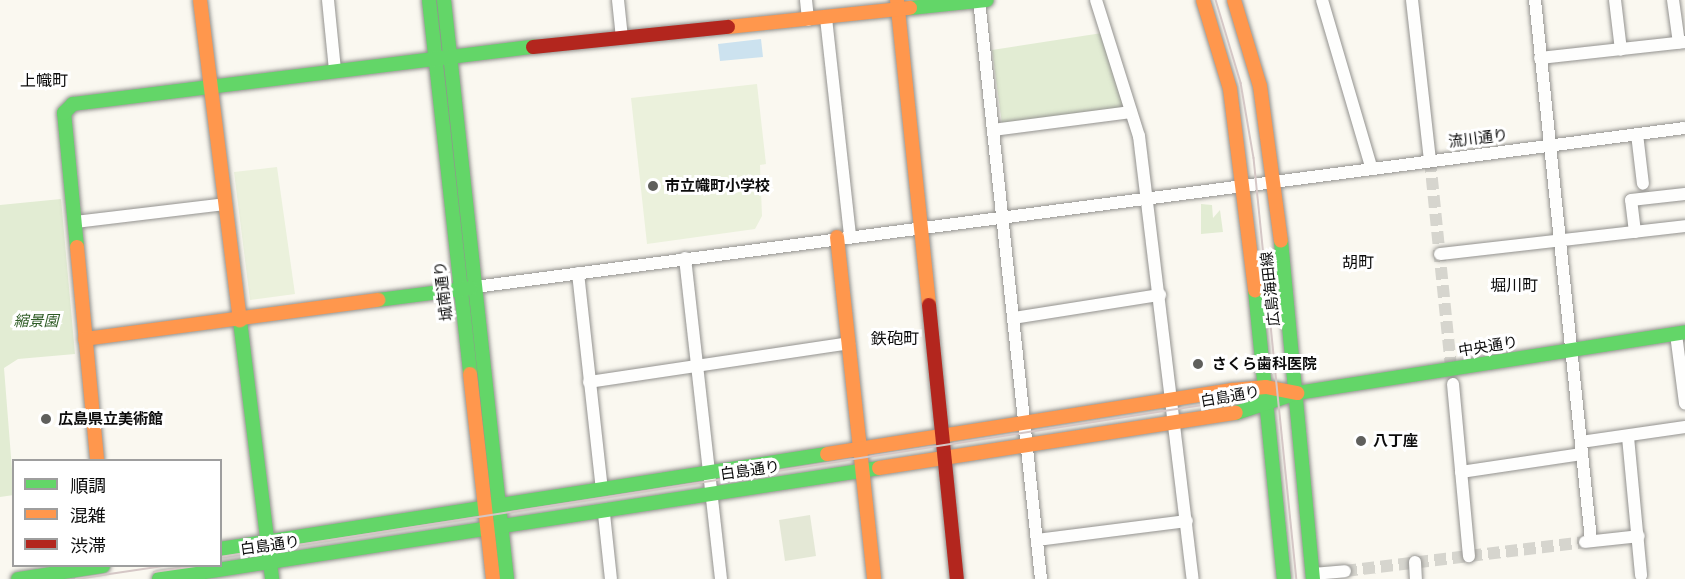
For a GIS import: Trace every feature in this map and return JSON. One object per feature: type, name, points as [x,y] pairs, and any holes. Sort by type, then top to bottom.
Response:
[{"type":"street","points":[[200,0],[272,579]]},
{"type":"street","points":[[327,0],[335,70]]},
{"type":"street","name":"城南通り","points":[[429,0],[459,290],[495,529],[507,579]]},
{"type":"street","name":"城南通り","points":[[444,0],[475,287],[491,504]]},
{"type":"street","points":[[618,0],[622,38]]},
{"type":"street","points":[[806,0],[808,20]]},
{"type":"street","points":[[97,459],[64,113],[72,104],[450,56],[826,18],[897,5],[982,0],[993,130],[1041,579]]},
{"type":"street","points":[[1096,0],[1131,112],[1148,195],[1193,579]]},
{"type":"street","name":"広島海田線","points":[[1203,0],[1230,89],[1245,183],[1284,579]]},
{"type":"street","name":"広島海田線","points":[[1234,0],[1260,86],[1275,178],[1313,576]]},
{"type":"street","points":[[1322,0],[1371,168]]},
{"type":"street","points":[[1412,0],[1430,160]]},
{"type":"street","points":[[1535,0],[1548,145],[1573,350],[1588,541],[1639,536]]},
{"type":"street","points":[[1615,0],[1621,50]]},
{"type":"street","points":[[1540,58],[1682,43],[1672,0]]},
{"type":"street","points":[[897,5],[957,579]]},
{"type":"street","points":[[826,18],[844,236],[849,343],[874,579]]},
{"type":"street","points":[[993,130],[1131,112]]},
{"type":"street","name":"流川通り","points":[[475,287],[1275,178],[1685,128]]},
{"type":"street","points":[[1637,134],[1643,184]]},
{"type":"street","points":[[1635,232],[1631,200],[1685,194]]},
{"type":"street","points":[[75,222],[225,204]]},
{"type":"street","points":[[1440,254],[1685,226]]},
{"type":"street","points":[[685,258],[721,579]]},
{"type":"street","points":[[578,273],[602,489]]},
{"type":"street","points":[[86,339],[475,287]]},
{"type":"street","points":[[1014,318],[1160,295]]},
{"type":"street","points":[[1680,333],[1685,403]]},
{"type":"street","name":"中央通り","points":[[1297,393],[1680,333]]},
{"type":"street","points":[[589,382],[696,368],[849,343]]},
{"type":"street","points":[[1453,384],[1469,556]]},
{"type":"street","name":"白島通り","points":[[222,549],[491,504],[1266,387],[1297,393]]},
{"type":"street","name":"白島通り","points":[[159,579],[604,514],[710,492],[1268,407],[1297,393]]},
{"type":"street","points":[[1461,472],[1685,427]]},
{"type":"street","points":[[1628,437],[1641,575]]},
{"type":"street","points":[[604,514],[611,579]]},
{"type":"street","points":[[1037,540],[1186,521]]},
{"type":"street","name":"城南通り","points":[[493,579],[495,529]]},
{"type":"street","points":[[1415,562],[1416,579]]},
{"type":"street","points":[[18,579],[98,567]]},
{"type":"street","points":[[1294,579],[1345,571]]},
{"type":"green space","points":[[1102,33],[1123,103],[1120,109],[1002,124],[992,50]]},
{"type":"green space","points":[[757,84],[766,164],[760,165],[762,216],[755,229],[647,244],[631,98]]},
{"type":"green space","points":[[277,167],[295,294],[250,300],[234,172]]},
{"type":"green space","name":"縮景園","points":[[61,199],[75,354],[18,359],[4,368],[12,495],[0,497],[0,205]]},
{"type":"green space","points":[[1201,204],[1212,205],[1213,218],[1220,210],[1223,232],[1201,234]]},
{"type":"green space","points":[[810,515],[816,556],[785,561],[779,520]]},
{"type":"water","points":[[761,39],[763,57],[720,61],[718,44]]},
{"type":"tunnel","points":[[1430,160],[1452,376]]},
{"type":"tunnel","points":[[1345,571],[1585,542]]},
{"type":"tram line","points":[[1216,0],[1241,83],[1254,158],[1297,579]]},
{"type":"tram line","points":[[222,557],[1210,404]]},
{"type":"tram line","points":[[76,579],[156,567]]},
{"type":"tram line","points":[[154,572],[189,567]]},
{"type":"traffic: fast","points":[[429,0],[470,374]]},
{"type":"traffic: fast","points":[[444,0],[507,579]]},
{"type":"traffic: fast","points":[[910,8],[987,0]]},
{"type":"traffic: fast","points":[[77,247],[64,113],[73,104],[533,47]]},
{"type":"traffic: fast","points":[[1281,241],[1313,579]]},
{"type":"traffic: fast","points":[[378,300],[470,288]]},
{"type":"traffic: fast","points":[[1255,290],[1284,579]]},
{"type":"traffic: fast","points":[[240,321],[272,579]]},
{"type":"traffic: fast","points":[[1236,413],[1297,393],[1685,332]]},
{"type":"traffic: fast","points":[[222,549],[827,454]]},
{"type":"traffic: fast","points":[[159,579],[879,468]]},
{"type":"traffic: fast","points":[[18,579],[96,567]]},
{"type":"traffic: slow","points":[[200,0],[240,321]]},
{"type":"traffic: slow","points":[[897,0],[929,305]]},
{"type":"traffic: slow","points":[[1203,0],[1230,89],[1255,290]]},
{"type":"traffic: slow","points":[[1234,0],[1260,86],[1281,241]]},
{"type":"traffic: slow","points":[[728,27],[910,8]]},
{"type":"traffic: slow","points":[[837,237],[874,579]]},
{"type":"traffic: slow","points":[[77,247],[97,459]]},
{"type":"traffic: slow","points":[[85,339],[378,300]]},
{"type":"traffic: slow","points":[[470,374],[493,579]]},
{"type":"traffic: slow","points":[[827,454],[1232,390],[1266,387],[1297,393]]},
{"type":"traffic: slow","points":[[879,468],[1236,413]]},
{"type":"traffic: jam","points":[[533,47],[728,27]]},
{"type":"traffic: jam","points":[[929,305],[957,579]]},
{"type":"place","name":"市立幟町小学校","points":[[653,186]]},
{"type":"place","name":"さくら歯科医院","points":[[1198,364]]},
{"type":"place","name":"広島県立美術館","points":[[46,419]]},
{"type":"place","name":"八丁座","points":[[1361,441]]},
{"type":"district","name":"上幟町","points":[[44,80]]},
{"type":"district","name":"胡町","points":[[1358,262]]},
{"type":"district","name":"堀川町","points":[[1514,285]]},
{"type":"district","name":"鉄砲町","points":[[895,338]]}]
